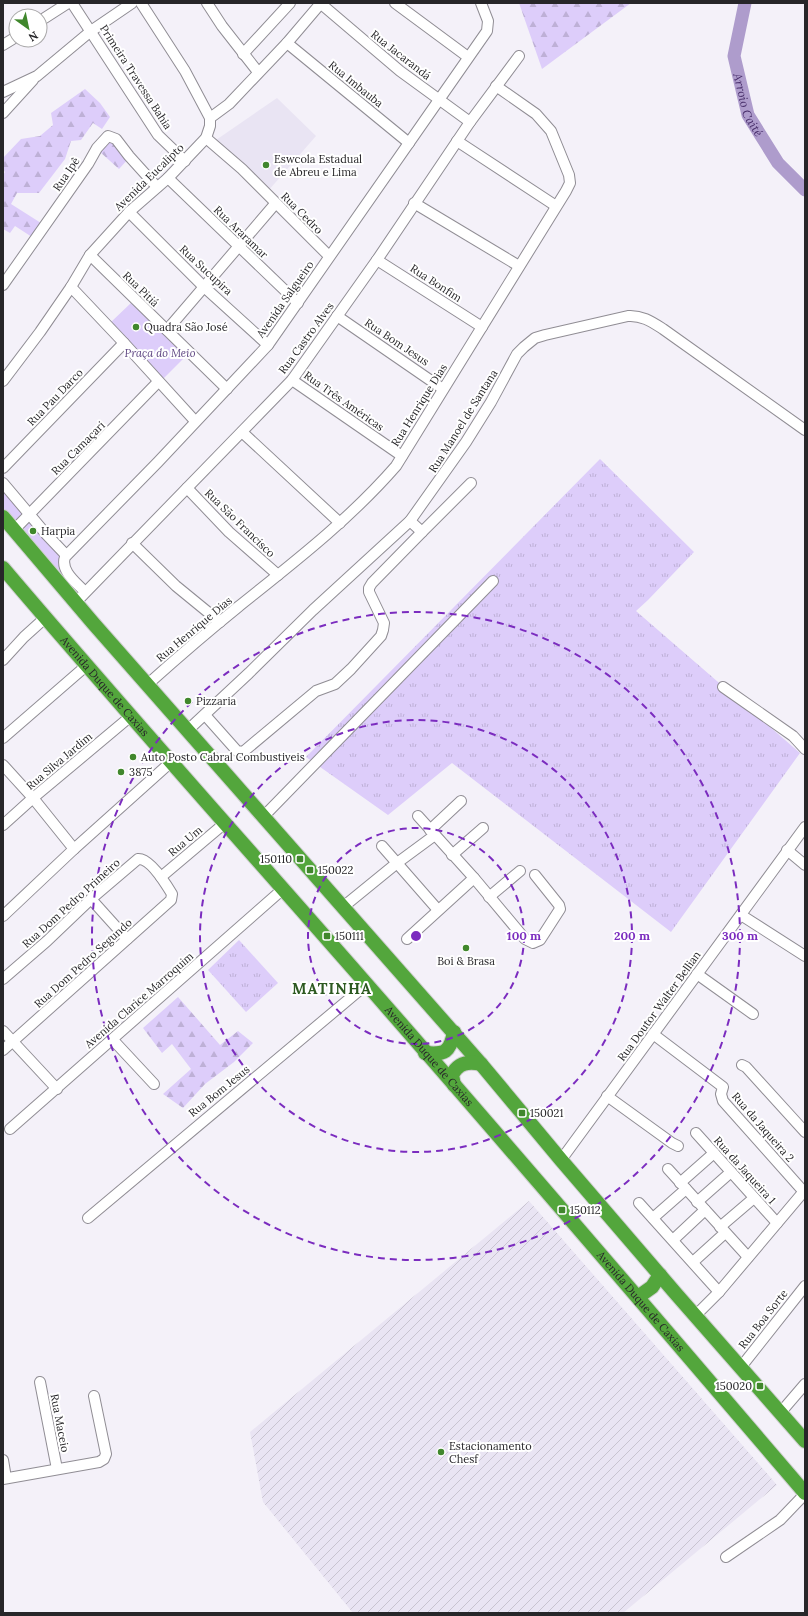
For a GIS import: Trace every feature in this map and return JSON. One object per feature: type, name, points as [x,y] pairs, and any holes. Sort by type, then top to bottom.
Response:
[{"type":"highway","points":[[3,517],[81,597],[148,684],[454,1032],[561,1160],[805,1441]]},
{"type":"highway","name":"Avenida Duque de Caxias","points":[[3,568],[86,666],[367,984],[425,1053],[638,1297],[805,1494]]},
{"type":"highway","points":[[425,1053],[441,1054],[446,1052],[454,1032]]},
{"type":"highway","points":[[454,1085],[452,1075],[454,1070],[459,1066],[469,1063],[481,1064]]},
{"type":"highway","points":[[638,1297],[652,1287],[660,1275]]},
{"type":"street","points":[[48,16],[68,3]]},
{"type":"street","name":"Primeira Travessa Bahia","points":[[72,3],[158,135],[185,160]]},
{"type":"street","points":[[3,113],[37,76],[91,32],[132,3]]},
{"type":"street","points":[[141,3],[185,71],[210,118],[209,132],[206,138]]},
{"type":"street","points":[[207,3],[243,54],[258,72]]},
{"type":"street","points":[[210,118],[229,104],[287,43],[321,3]]},
{"type":"street","name":"Rua Jacarandá","points":[[321,3],[400,71],[470,122]]},
{"type":"street","points":[[395,3],[468,57]]},
{"type":"street","name":"Avenida Salgueiro","points":[[66,555],[158,462],[268,345],[487,31],[488,21],[482,3]]},
{"type":"street","points":[[243,54],[283,5]]},
{"type":"street","name":"Rua Imbauba","points":[[287,43],[409,143]]},
{"type":"street","name":"Rua Castro Alves","points":[[81,597],[292,380],[378,260],[414,203],[470,122],[519,56]]},
{"type":"street","points":[[3,92],[37,76]]},
{"type":"street","name":"Rua Henrique Dias","points":[[148,684],[220,622],[308,552],[369,496],[396,466],[566,191],[570,180],[566,166],[551,131],[536,114],[496,86]]},
{"type":"street","name":"Rua Ipê","points":[[3,285],[98,148],[108,136],[116,139],[129,156],[158,187]]},
{"type":"street","name":"Avenida Eucalipto","points":[[3,381],[71,287],[90,255],[129,212],[168,178],[206,138]]},
{"type":"street","name":"Rua Cedro","points":[[206,138],[242,169],[275,204],[329,256]]},
{"type":"street","points":[[457,141],[556,206]]},
{"type":"street","name":"Rua Araramar","points":[[168,178],[298,303]]},
{"type":"street","points":[[414,203],[520,266]]},
{"type":"street","points":[[167,330],[275,204]]},
{"type":"street","name":"Rua Sucupira","points":[[129,212],[204,286],[268,345]]},
{"type":"street","name":"Rua Pitiá","points":[[90,255],[228,389]]},
{"type":"street","name":"Rua Bonfim","points":[[378,260],[482,327]]},
{"type":"street","points":[[71,287],[195,422]]},
{"type":"street","name":"Rua Manoel de Santana","points":[[188,730],[249,674],[313,610],[410,521],[466,442],[491,402],[517,354],[535,338],[621,317],[633,315],[648,319],[805,430]]},
{"type":"street","name":"Rua Bom Jesus","points":[[337,316],[443,388]]},
{"type":"street","name":"Rua Pau Darco","points":[[3,468],[124,343]]},
{"type":"street","name":"Rua Três Américas","points":[[292,380],[402,456]]},
{"type":"street","name":"Rua Camaçari","points":[[14,530],[158,382]]},
{"type":"street","points":[[242,432],[340,522]]},
{"type":"street","points":[[3,483],[66,555],[64,559],[66,570],[81,597]]},
{"type":"street","points":[[205,715],[237,751],[243,752],[316,691],[335,684],[351,669],[382,634],[384,623],[371,596],[369,588],[372,583],[471,483]]},
{"type":"street","name":"Rua São Francisco","points":[[187,488],[229,532],[278,575]]},
{"type":"street","points":[[410,521],[422,532]]},
{"type":"street","points":[[132,544],[176,586],[220,622]]},
{"type":"street","points":[[264,816],[493,581]]},
{"type":"street","points":[[3,660],[24,637],[45,618]]},
{"type":"street","points":[[3,738],[86,666]]},
{"type":"street","points":[[723,687],[793,736],[805,749]]},
{"type":"street","name":"Rua Silva Jardim","points":[[3,825],[131,716]]},
{"type":"street","points":[[3,916],[74,849],[171,762]]},
{"type":"street","points":[[3,765],[33,798],[74,849]]},
{"type":"street","points":[[343,907],[432,832],[461,801]]},
{"type":"street","points":[[418,816],[474,878],[525,939],[530,942],[537,942],[560,909],[559,905],[535,875]]},
{"type":"street","name":"Rua Um","points":[[161,877],[225,823]]},
{"type":"street","name":"Rua Doutor Walter Bellian","points":[[561,1160],[805,827]]},
{"type":"street","points":[[452,855],[483,828]]},
{"type":"street","points":[[382,846],[438,910]]},
{"type":"street","points":[[787,850],[805,865]]},
{"type":"street","name":"Rua Dom Pedro Primeiro","points":[[3,979],[47,941],[91,899],[138,859],[147,862],[161,877],[170,891]]},
{"type":"street","points":[[489,897],[520,871]]},
{"type":"street","points":[[407,939],[474,878]]},
{"type":"street","name":"Avenida Clarice Marroquim","points":[[10,1129],[283,889]]},
{"type":"street","name":"Rua Dom Pedro Segundo","points":[[3,1050],[13,1043],[171,900],[172,894],[170,891]]},
{"type":"street","points":[[91,899],[128,939]]},
{"type":"street","points":[[741,915],[805,956]]},
{"type":"street","points":[[697,974],[753,1014]]},
{"type":"street","name":"Rua Bom Jesus","points":[[88,1218],[367,984]]},
{"type":"street","points":[[3,1031],[57,1089]]},
{"type":"street","name":"Rua da Jaqueira 2","points":[[653,1034],[722,1091],[723,1100],[804,1191]]},
{"type":"street","points":[[113,1040],[154,1084]]},
{"type":"street","points":[[742,1065],[746,1067],[805,1132]]},
{"type":"street","points":[[607,1096],[678,1146]]},
{"type":"street","name":"Rua da Jaqueira 1","points":[[696,1133],[777,1223]]},
{"type":"street","points":[[653,1218],[714,1153]]},
{"type":"street","points":[[668,1169],[748,1257]]},
{"type":"street","points":[[697,1202],[731,1172]]},
{"type":"street","points":[[695,1316],[719,1292],[804,1191]]},
{"type":"street","points":[[693,1262],[754,1198]]},
{"type":"street","points":[[640,1203],[719,1292]]},
{"type":"street","points":[[673,1240],[705,1210]]},
{"type":"street","name":"Rua Boa Sorte","points":[[741,1367],[805,1286]]},
{"type":"street","name":"Rua Maceio","points":[[40,1382],[57,1469]]},
{"type":"street","points":[[781,1412],[805,1384]]},
{"type":"street","points":[[3,1460],[5,1479],[99,1462],[104,1459],[106,1454],[94,1396]]},
{"type":"street","points":[[726,1557],[780,1520],[805,1494]]},
{"type":"shaded area","name":"Eswcola Estadual de Abreu e Lima","points":[[277,98],[316,136],[268,191],[216,140]]},
{"type":"shaded area","points":[[529,1201],[777,1485],[623,1613],[353,1613],[263,1502],[250,1432]]},
{"type":"green space","points":[[519,3],[631,3],[542,69]]},
{"type":"green space","points":[[85,89],[100,103],[110,117],[102,129],[93,123],[81,140],[71,141],[65,159],[39,193],[17,193],[11,204],[41,223],[32,237],[15,226],[10,233],[3,229],[3,175],[5,172],[3,170],[3,158],[21,139],[40,136],[53,125],[51,113]]},
{"type":"green space","points":[[109,141],[115,141],[129,158],[119,169],[100,152]]},
{"type":"green space","name":"Praça do Meio","points":[[131,303],[157,327],[190,352],[157,385],[110,323]]},
{"type":"green space","points":[[600,459],[694,552],[636,611],[800,753],[671,932],[452,763],[388,815],[306,757]]},
{"type":"green space","points":[[3,487],[62,556],[58,564],[64,572],[61,575],[3,510]]},
{"type":"green space","points":[[239,940],[278,983],[246,1012],[208,970]]},
{"type":"green space","points":[[178,997],[220,1045],[238,1031],[253,1043],[234,1062],[205,1084],[183,1108],[163,1094],[191,1069],[172,1044],[162,1053],[143,1028]]},
{"type":"waterway","name":"Arroio Caité","points":[[745,3],[734,56],[748,115],[778,163],[805,190]]},
{"type":"place","name":"Eswcola Estadual de Abreu e Lima","points":[[266,165]]},
{"type":"place","name":"Quadra São José","points":[[136,327]]},
{"type":"place","name":"Harpia","points":[[33,531]]},
{"type":"place","name":"Pizzaria","points":[[188,701]]},
{"type":"place","name":"Auto Posto Cabral Combustiveis","points":[[133,757]]},
{"type":"place","name":"3875","points":[[121,772]]},
{"type":"place","name":"150110","points":[[300,859]]},
{"type":"place","name":"150022","points":[[310,870]]},
{"type":"place","name":"150111","points":[[327,936]]},
{"type":"place","name":"Boi & Brasa","points":[[466,948]]},
{"type":"place","name":"150021","points":[[522,1113]]},
{"type":"place","name":"150112","points":[[562,1210]]},
{"type":"place","name":"150020","points":[[760,1386]]},
{"type":"place","name":"Estacionamento Chesf","points":[[441,1452]]},
{"type":"district","name":"MATINHA","points":[[332,988]]}]
